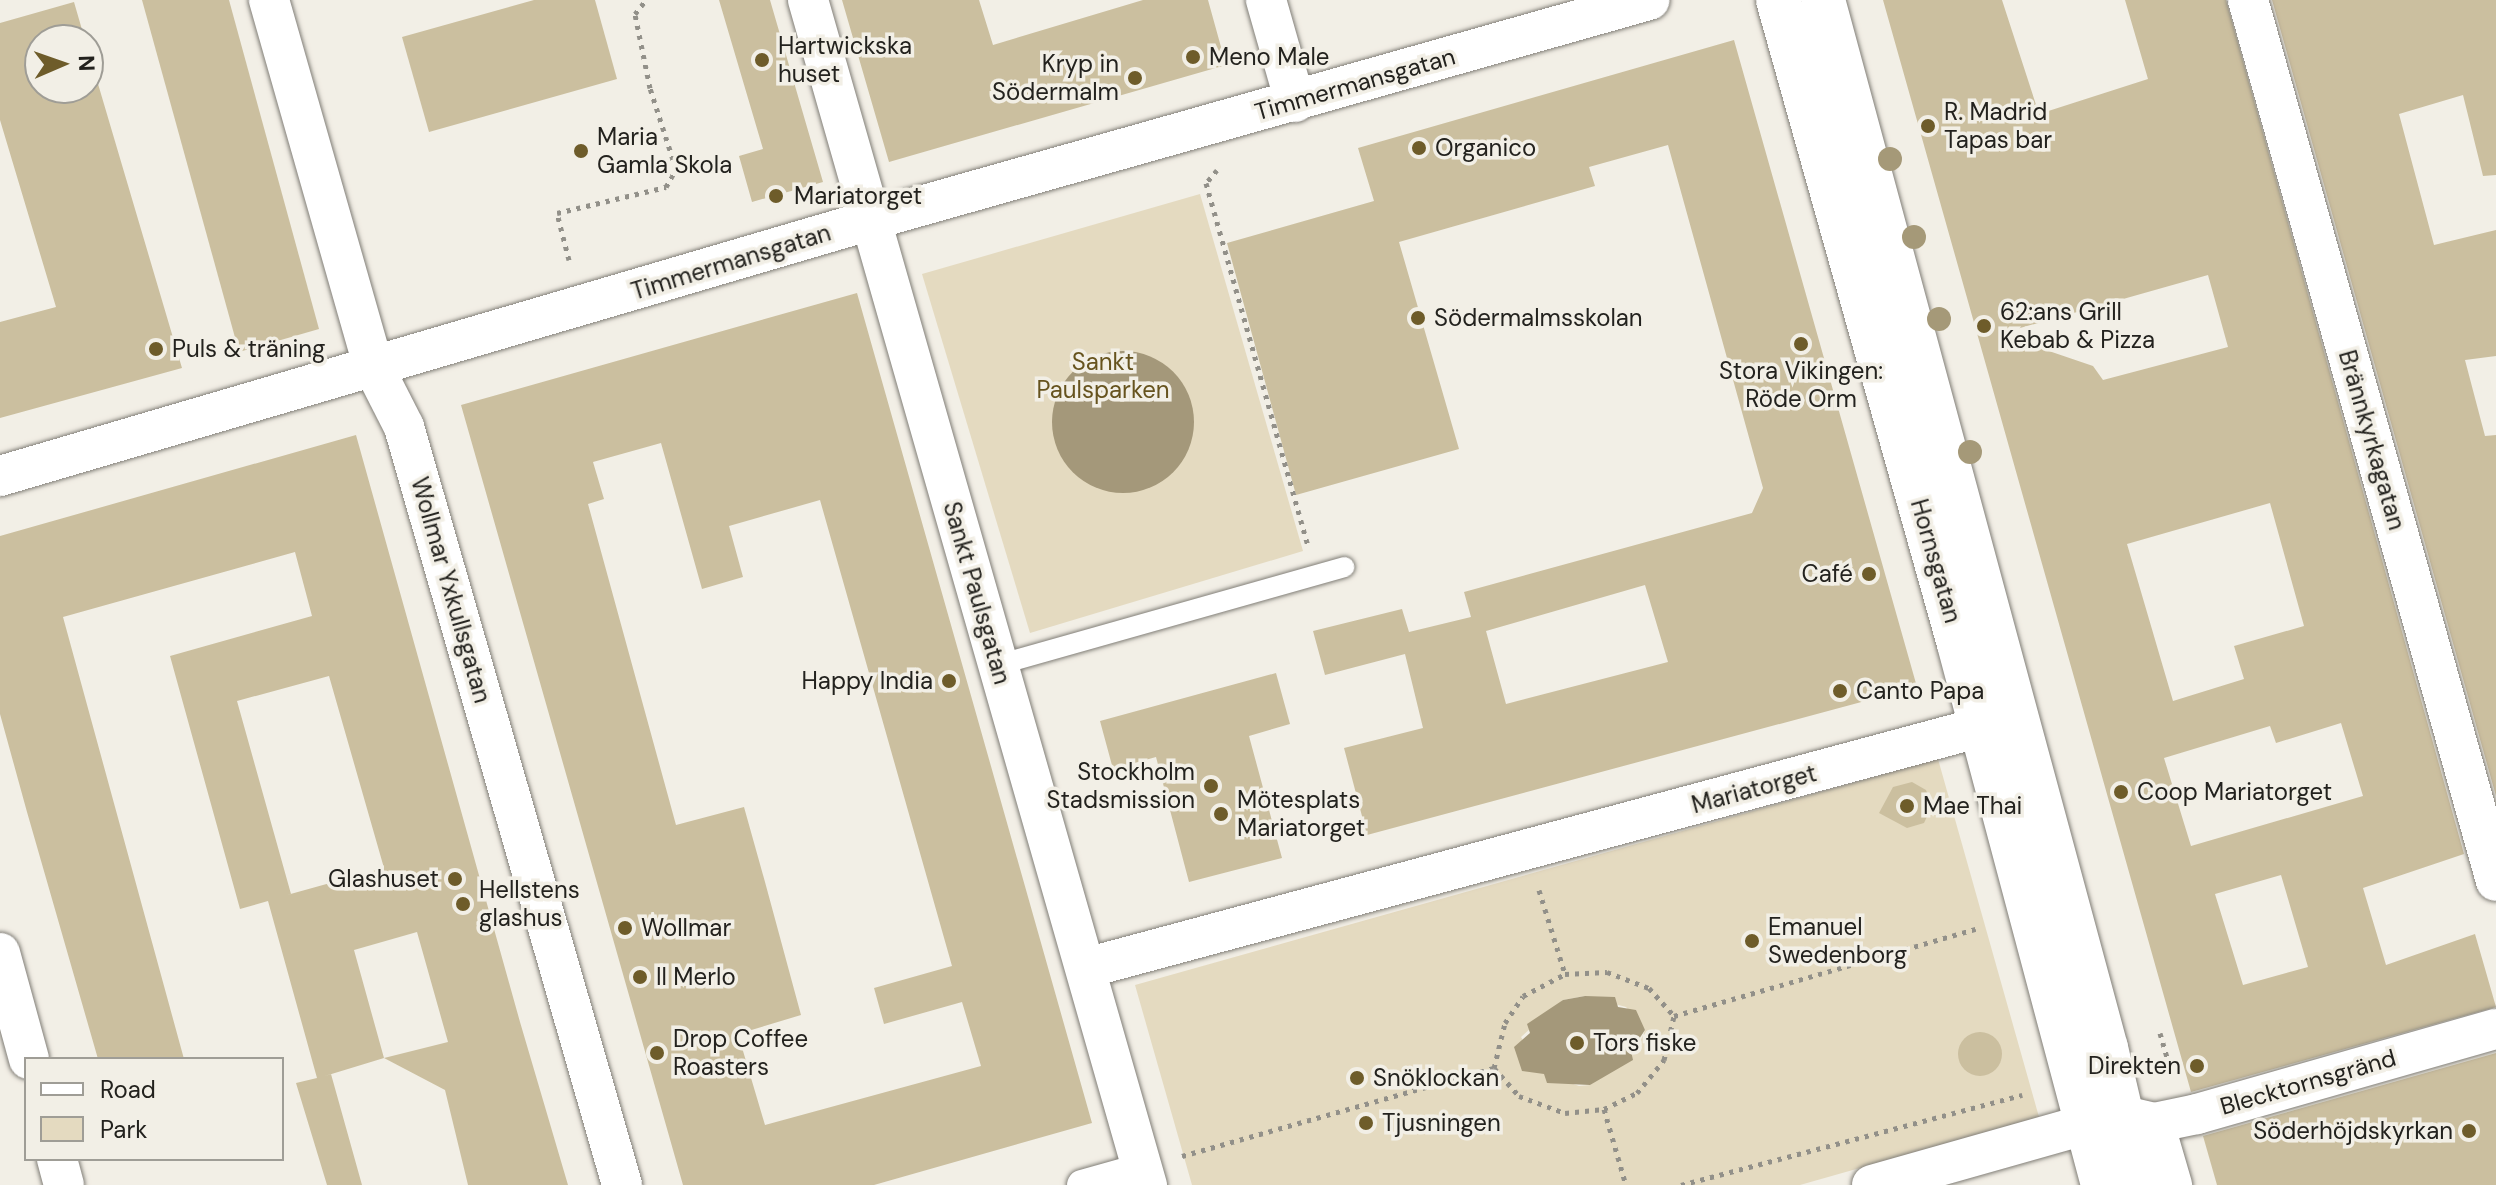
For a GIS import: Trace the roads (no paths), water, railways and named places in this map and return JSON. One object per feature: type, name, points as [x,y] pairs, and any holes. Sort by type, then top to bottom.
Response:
[{"type":"street","name":"Wollmar Yxkullsgatan","points":[[269,0],[374,368],[404,427],[622,1185]]},
{"type":"street","name":"Sankt Paulsgatan","points":[[808,0],[1145,1176]]},
{"type":"street","points":[[1266,0],[1295,102]]},
{"type":"street","name":"Timmermansgatan","points":[[0,476],[871,220],[1649,0]]},
{"type":"street","name":"Hornsgatan","points":[[1778,0],[1981,727],[2120,1121],[2172,1185]]},
{"type":"street","name":"Hornsgatan","points":[[1823,0],[2138,1185]]},
{"type":"street","name":"Brännkyrkagatan","points":[[2248,0],[2496,881]]},
{"type":"street","name":"Mariatorget","points":[[1086,968],[1981,727]]},
{"type":"street","points":[[0,953],[28,1057]]},
{"type":"street","name":"Blecktornsgränd","points":[[2120,1121],[2496,1029]]},
{"type":"street","points":[[1872,1185],[2120,1121]]},
{"type":"street","name":"Hornsgatan","points":[[2103,1185],[2120,1121]]},
{"type":"street","points":[[58,1161],[64,1185]]},
{"type":"street","points":[[1082,1185],[1145,1176]]},
{"type":"lane","points":[[998,665],[1344,567]]},
{"type":"place","name":"Meno Male","points":[[1193,57]]},
{"type":"place","name":"Hartwickska huset","points":[[762,60]]},
{"type":"place","name":"Kryp in Södermalm","points":[[1135,78]]},
{"type":"place","name":"R. Madrid Tapas bar","points":[[1928,126]]},
{"type":"place","name":"Organico","points":[[1419,148]]},
{"type":"place","name":"Maria Gamla Skola","points":[[581,151]]},
{"type":"place","name":"Mariatorget","points":[[776,196]]},
{"type":"place","name":"Södermalmsskolan","points":[[1418,318]]},
{"type":"place","name":"62:ans Grill Kebab & Pizza","points":[[1984,326]]},
{"type":"place","name":"Stora Vikingen: Röde Orm","points":[[1801,344]]},
{"type":"place","name":"Puls & träning","points":[[156,349]]},
{"type":"place","name":"Café","points":[[1869,574]]},
{"type":"place","name":"Happy India","points":[[949,681]]},
{"type":"place","name":"Canto Papa","points":[[1840,691]]},
{"type":"place","name":"Stockholm Stadsmission","points":[[1211,786]]},
{"type":"place","name":"Coop Mariatorget","points":[[2121,792]]},
{"type":"place","name":"Mae Thai","points":[[1907,806]]},
{"type":"place","name":"Mötesplats Mariatorget","points":[[1221,814]]},
{"type":"place","name":"Glashuset","points":[[455,879]]},
{"type":"place","name":"Hellstens glashus","points":[[463,904]]},
{"type":"place","name":"Wollmar","points":[[625,928]]},
{"type":"place","name":"Emanuel Swedenborg","points":[[1752,941]]},
{"type":"place","name":"Il Merlo","points":[[640,977]]},
{"type":"place","name":"Tors fiske","points":[[1577,1043]]},
{"type":"place","name":"Drop Coffee Roasters","points":[[657,1053]]},
{"type":"place","name":"Direkten","points":[[2197,1066]]},
{"type":"place","name":"Snöklockan","points":[[1357,1078]]},
{"type":"place","name":"Tjusningen","points":[[1366,1123]]},
{"type":"place","name":"Söderhöjdskyrkan","points":[[2469,1131]]},
{"type":"park label","name":"Sankt Paulsparken","points":[[1103,376]]}]
